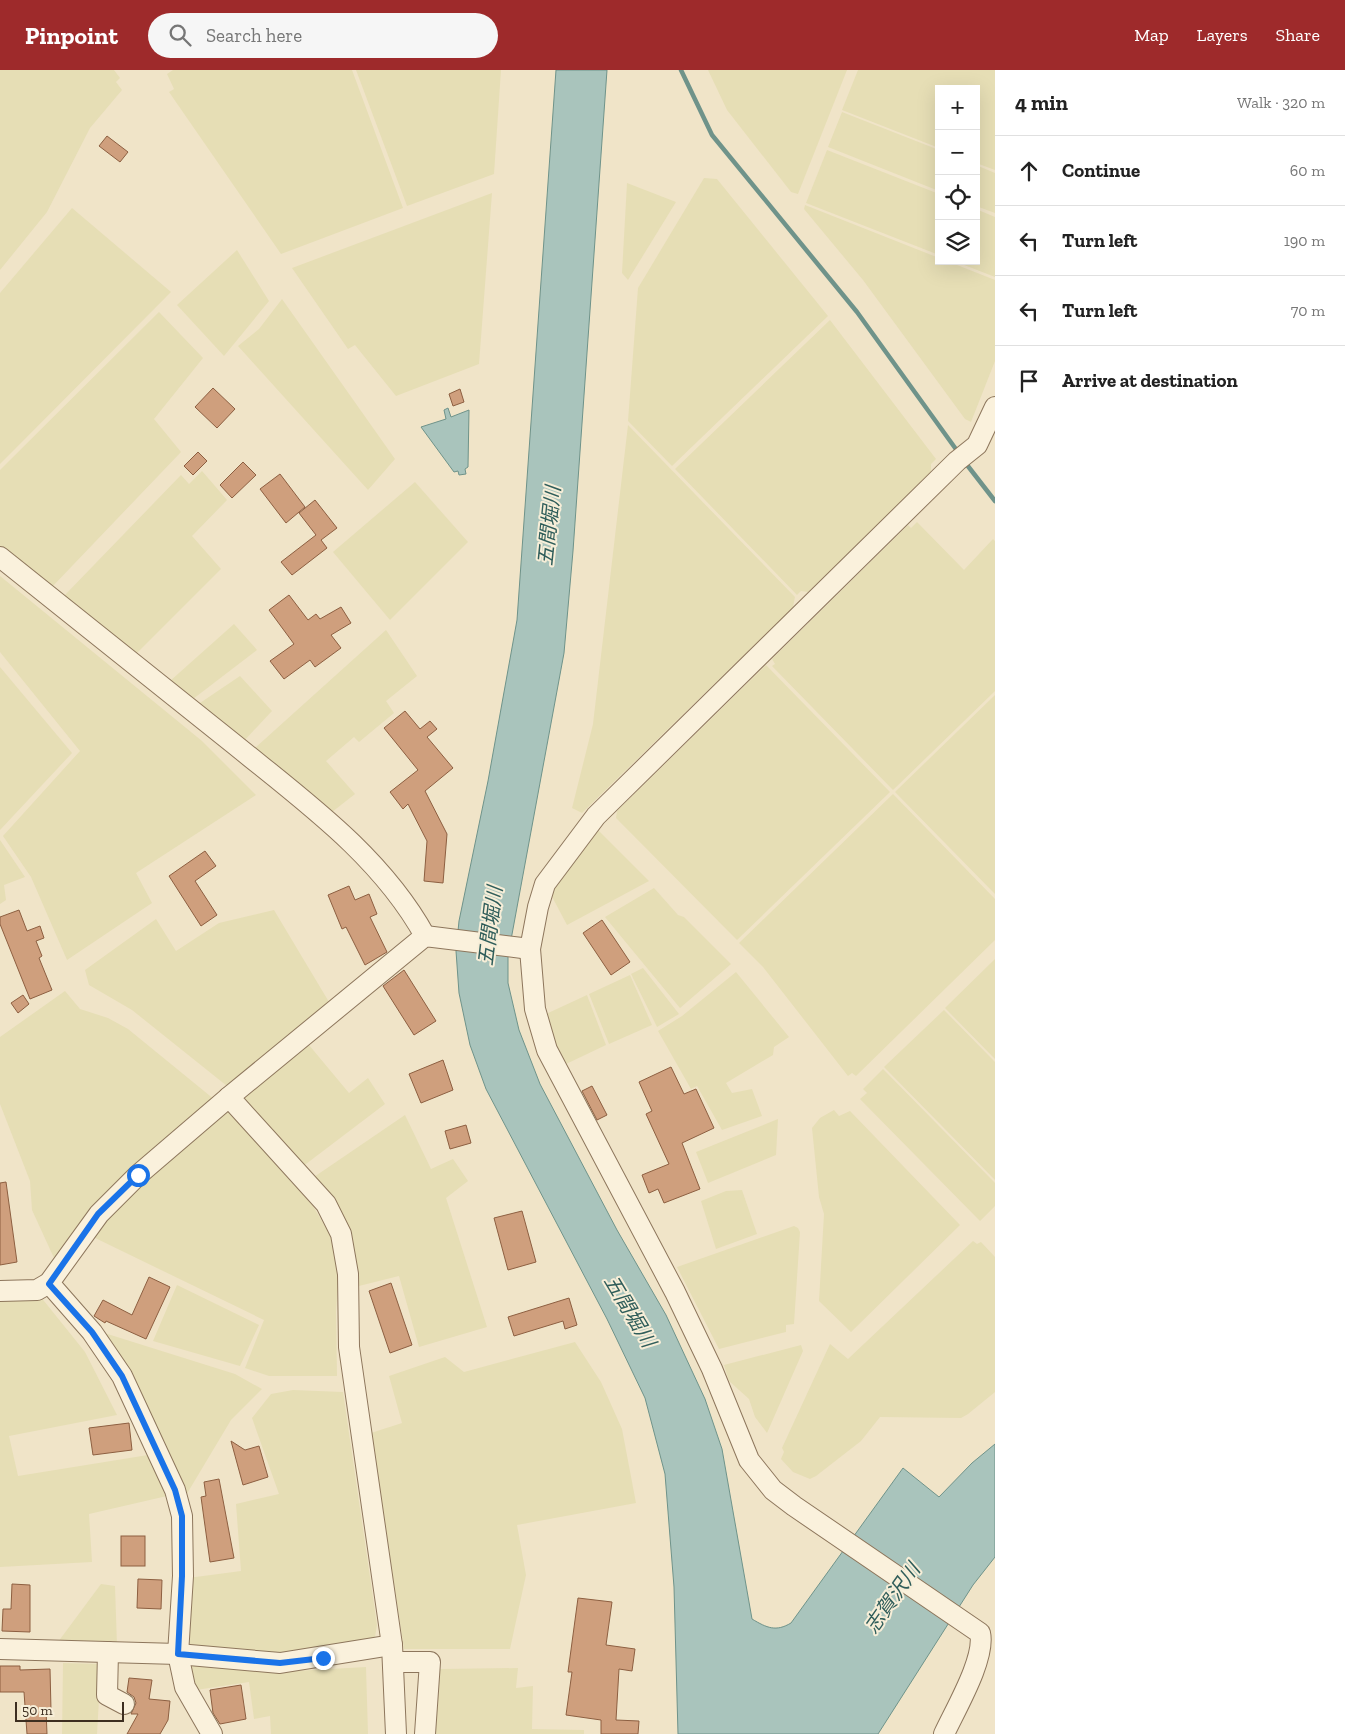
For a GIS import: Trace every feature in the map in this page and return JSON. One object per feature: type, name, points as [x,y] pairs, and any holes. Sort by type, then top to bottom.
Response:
[{"type":"street","points":[[944,1734],[978,1659],[983,1643],[980,1633],[836,1536],[773,1490],[749,1460],[712,1369],[676,1292],[547,1050],[535,1008],[530,949],[538,907],[545,884],[596,816],[963,456],[977,445],[995,407]]},
{"type":"street","points":[[0,557],[138,666],[328,821],[366,857],[415,918],[425,936]]},
{"type":"street","points":[[0,1291],[37,1290],[49,1284],[98,1214],[138,1175],[229,1097],[425,936],[530,949]]},
{"type":"street","points":[[229,1097],[326,1204],[341,1234],[348,1274],[349,1347],[393,1653],[396,1734]]},
{"type":"street","points":[[49,1284],[92,1332],[122,1376],[175,1490],[182,1516],[182,1576],[178,1654],[185,1687],[212,1734]]},
{"type":"street","points":[[0,1649],[178,1654],[280,1663],[393,1653],[430,1662],[425,1734]]},
{"type":"street","points":[[108,1652],[107,1695],[124,1704]]},
{"type":"shaded area","points":[[0,70],[114,70],[120,78],[116,82],[122,90],[90,128],[47,212],[0,270]]},
{"type":"shaded area","points":[[173,70],[352,70],[403,208],[281,254],[169,92],[174,89],[167,74]]},
{"type":"shaded area","points":[[356,70],[501,70],[494,174],[407,206]]},
{"type":"shaded area","points":[[708,70],[847,70],[798,194],[791,192],[727,110]]},
{"type":"shaded area","points":[[858,70],[995,70],[995,170],[980,164],[980,85],[935,85],[935,146],[842,110]]},
{"type":"shaded area","points":[[842,112],[935,148],[935,189],[828,147]]},
{"type":"shaded area","points":[[827,150],[935,192],[935,253],[806,203]]},
{"type":"shaded area","points":[[980,167],[995,173],[995,213],[980,207]]},
{"type":"shaded area","points":[[704,178],[717,179],[828,316],[672,466],[628,421],[638,288]]},
{"type":"shaded area","points":[[627,183],[676,202],[628,280],[622,273]]},
{"type":"shaded area","points":[[492,193],[479,364],[396,396],[355,345],[348,349],[292,268]]},
{"type":"shaded area","points":[[805,205],[935,256],[935,265],[957,265],[995,280],[995,361],[971,422],[965,419],[863,280],[804,209]]},
{"type":"shaded area","points":[[72,208],[171,292],[0,464],[0,293]]},
{"type":"shaded area","points":[[980,211],[995,217],[995,277],[964,265],[980,265]]},
{"type":"shaded area","points":[[237,250],[269,301],[224,356],[177,305]]},
{"type":"shaded area","points":[[282,299],[395,459],[368,490],[238,346],[259,329]]},
{"type":"shaded area","points":[[159,312],[203,358],[154,419],[181,452],[51,588],[0,547],[0,470]]},
{"type":"shaded area","points":[[830,320],[936,459],[931,464],[931,472],[808,592],[801,591],[797,595],[675,469]]},
{"type":"shaded area","points":[[628,425],[795,597],[793,607],[582,813],[572,808],[593,724]]},
{"type":"shaded area","points":[[202,471],[227,500],[192,536],[221,569],[137,653],[64,596],[181,475],[189,484]]},
{"type":"shaded area","points":[[415,482],[468,542],[390,620],[333,552]]},
{"type":"shaded area","points":[[917,522],[964,570],[993,539],[995,541],[995,691],[893,790],[772,666],[775,664],[772,659],[908,525],[911,528]]},
{"type":"shaded area","points":[[0,576],[202,741],[256,795],[136,873],[152,903],[67,960],[31,877],[3,836],[80,751],[0,652]]},
{"type":"shaded area","points":[[234,624],[257,650],[193,699],[170,681]]},
{"type":"shaded area","points":[[386,630],[417,676],[386,701],[394,713],[359,742],[354,737],[326,761],[355,794],[332,812],[255,748]]},
{"type":"shaded area","points":[[766,665],[890,792],[737,940],[616,818],[617,811]]},
{"type":"shaded area","points":[[0,667],[72,753],[0,830]]},
{"type":"shaded area","points":[[240,676],[272,711],[243,742],[197,705]]},
{"type":"shaded area","points":[[995,695],[995,894],[895,792]]},
{"type":"shaded area","points":[[893,794],[995,899],[995,940],[856,1076],[852,1073],[848,1076],[763,967],[739,943]]},
{"type":"shaded area","points":[[598,830],[649,881],[567,925],[549,891],[573,857]]},
{"type":"shaded area","points":[[0,840],[25,877],[4,885],[6,900],[0,904]]},
{"type":"shaded area","points":[[654,888],[678,915],[684,917],[731,964],[680,1008],[605,917]]},
{"type":"shaded area","points":[[274,910],[329,1002],[227,1086],[132,1010],[89,985],[85,970],[156,919],[176,951],[219,923]]},
{"type":"shaded area","points":[[995,959],[995,1059],[945,1008]]},
{"type":"shaded area","points":[[643,968],[679,1014],[657,1027],[631,974]]},
{"type":"shaded area","points":[[736,972],[789,1037],[774,1047],[773,1055],[726,1083],[732,1093],[752,1089],[762,1116],[722,1130],[697,1086],[691,1089],[658,1031],[682,1016]]},
{"type":"shaded area","points":[[630,975],[652,1025],[609,1044],[589,994]]},
{"type":"shaded area","points":[[65,991],[80,1009],[108,1018],[128,1029],[215,1100],[133,1166],[114,1184],[54,1258],[32,1210],[30,1181],[0,1104],[0,1037]]},
{"type":"shaded area","points":[[587,995],[606,1045],[564,1065],[550,1033],[546,1014]]},
{"type":"shaded area","points":[[944,1010],[995,1062],[995,1180],[884,1067]]},
{"type":"shaded area","points":[[309,1045],[349,1093],[368,1078],[385,1104],[302,1167],[241,1099]]},
{"type":"shaded area","points":[[883,1069],[995,1183],[995,1206],[980,1221],[860,1099],[867,1093],[863,1089]]},
{"type":"shaded area","points":[[227,1110],[313,1206],[333,1240],[339,1266],[336,1312],[337,1376],[269,1376],[245,1368],[264,1320],[89,1235],[102,1218]]},
{"type":"shaded area","points":[[834,1110],[839,1116],[850,1111],[960,1225],[851,1332],[819,1301],[824,1214],[819,1197],[812,1128],[820,1118]]},
{"type":"shaded area","points":[[405,1115],[431,1169],[453,1159],[468,1181],[446,1198],[487,1327],[419,1347],[399,1276],[359,1286],[353,1244],[341,1212],[314,1177]]},
{"type":"shaded area","points":[[778,1119],[776,1155],[708,1183],[696,1152]]},
{"type":"shaded area","points":[[742,1190],[757,1234],[716,1249],[701,1201],[726,1191]]},
{"type":"shaded area","points":[[794,1226],[800,1232],[794,1324],[786,1325],[786,1332],[719,1349],[677,1267]]},
{"type":"shaded area","points":[[973,1241],[977,1244],[981,1242],[995,1257],[995,1392],[961,1418],[880,1417],[861,1441],[816,1476],[810,1479],[793,1472],[781,1459],[784,1452],[782,1448],[830,1344],[848,1359]]},
{"type":"shaded area","points":[[177,1285],[259,1325],[240,1366],[153,1341]]},
{"type":"shaded area","points":[[40,1296],[85,1352],[117,1415],[9,1436],[18,1476],[148,1455],[167,1496],[89,1514],[92,1562],[0,1567],[0,1298]]},
{"type":"shaded area","points":[[98,1331],[235,1374],[262,1389],[231,1420],[185,1497]]},
{"type":"shaded area","points":[[575,1342],[601,1382],[622,1429],[636,1503],[517,1525],[526,1575],[510,1649],[404,1649],[371,1433],[402,1423],[389,1376],[445,1357],[464,1372]]},
{"type":"shaded area","points":[[801,1345],[803,1351],[767,1433],[755,1417],[749,1399],[729,1381],[724,1365]]},
{"type":"shaded area","points":[[293,1390],[343,1392],[377,1625],[375,1637],[320,1651],[261,1656],[185,1650],[188,1578],[241,1571],[236,1504],[279,1494],[252,1418],[271,1394]]},
{"type":"shaded area","points":[[101,1584],[115,1586],[117,1645],[58,1642]]},
{"type":"shaded area","points":[[63,1663],[101,1664],[97,1734],[62,1734]]},
{"type":"shaded area","points":[[194,1664],[276,1672],[366,1667],[368,1734],[271,1734],[270,1716],[254,1719],[249,1682],[196,1690],[187,1672]]},
{"type":"shaded area","points":[[518,1668],[516,1688],[533,1686],[532,1729],[584,1730],[584,1734],[435,1734],[440,1669]]},
{"type":"water","points":[[556,70],[607,70],[564,653],[508,956],[508,983],[519,1030],[540,1084],[617,1230],[666,1315],[705,1399],[722,1449],[752,1619],[772,1628],[786,1626],[791,1623],[903,1468],[939,1497],[972,1463],[995,1444],[995,1557],[973,1585],[878,1734],[678,1734],[674,1587],[665,1474],[645,1398],[607,1319],[486,1089],[470,1045],[459,993],[456,951],[459,921],[488,781],[517,620]]},
{"type":"water","points":[[448,408],[451,417],[469,410],[468,467],[465,469],[466,474],[459,475],[458,471],[454,472],[421,427],[446,419],[444,410]]},
{"type":"building","points":[[107,136],[128,152],[120,162],[99,146]]},
{"type":"building","points":[[213,388],[235,409],[217,428],[195,407]]},
{"type":"building","points":[[460,389],[464,402],[453,406],[449,394]]},
{"type":"building","points":[[198,452],[207,461],[193,475],[184,466]]},
{"type":"building","points":[[243,462],[256,475],[232,498],[220,485]]},
{"type":"building","points":[[280,474],[305,507],[286,523],[260,489]]},
{"type":"building","points":[[315,500],[337,528],[321,540],[327,548],[292,575],[281,562],[316,535],[299,513]]},
{"type":"building","points":[[289,595],[308,620],[316,614],[320,619],[341,607],[351,623],[331,635],[341,648],[315,667],[310,660],[284,679],[270,661],[294,644],[269,610]]},
{"type":"building","points":[[405,711],[420,729],[430,721],[437,729],[427,737],[453,768],[425,791],[447,834],[443,883],[424,881],[427,841],[408,804],[403,809],[390,792],[418,770],[384,728]]},
{"type":"building","points":[[205,851],[216,866],[195,881],[217,915],[201,926],[169,876]]},
{"type":"building","points":[[349,886],[355,900],[369,894],[377,914],[370,917],[387,952],[365,965],[346,927],[342,929],[328,895]]},
{"type":"building","points":[[19,910],[27,931],[40,926],[44,938],[36,941],[42,956],[39,958],[52,990],[30,999],[0,924],[0,917]]},
{"type":"building","points":[[602,920],[630,962],[611,975],[583,933]]},
{"type":"building","points":[[404,970],[436,1021],[414,1035],[383,986]]},
{"type":"building","points":[[23,995],[29,1004],[18,1013],[11,1003]]},
{"type":"building","points":[[443,1060],[453,1090],[421,1103],[409,1074]]},
{"type":"building","points":[[671,1067],[684,1094],[696,1089],[714,1128],[682,1143],[700,1189],[664,1203],[658,1189],[649,1193],[642,1175],[669,1164],[646,1114],[652,1111],[639,1082]]},
{"type":"building","points":[[592,1086],[607,1115],[597,1120],[582,1091]]},
{"type":"building","points":[[466,1125],[471,1143],[450,1149],[445,1131]]},
{"type":"building","points":[[6,1182],[17,1262],[0,1265],[0,1183]]},
{"type":"building","points":[[522,1211],[536,1262],[508,1270],[494,1218]]},
{"type":"building","points":[[149,1277],[170,1287],[146,1339],[106,1321],[105,1323],[94,1316],[103,1300],[132,1315]]},
{"type":"building","points":[[391,1283],[412,1345],[390,1353],[369,1291]]},
{"type":"building","points":[[569,1298],[577,1325],[565,1329],[563,1321],[514,1336],[508,1317]]},
{"type":"building","points":[[129,1423],[132,1450],[93,1455],[89,1428]]},
{"type":"building","points":[[231,1441],[245,1450],[259,1446],[268,1477],[243,1485]]},
{"type":"building","points":[[219,1479],[234,1558],[210,1562],[201,1497],[206,1496],[204,1482]]},
{"type":"building","points":[[121,1536],[145,1536],[145,1566],[121,1566]]},
{"type":"building","points":[[138,1579],[162,1580],[161,1609],[137,1608]]},
{"type":"building","points":[[12,1584],[30,1585],[30,1632],[2,1631],[3,1609],[11,1609]]},
{"type":"building","points":[[578,1598],[612,1602],[606,1645],[635,1649],[632,1671],[619,1669],[616,1720],[639,1721],[638,1734],[601,1734],[601,1720],[566,1715],[572,1672],[568,1672]]},
{"type":"building","points":[[0,1666],[20,1666],[20,1670],[50,1669],[51,1710],[46,1710],[47,1734],[27,1734],[24,1692],[0,1692]]},
{"type":"building","points":[[129,1678],[152,1680],[149,1699],[170,1701],[168,1720],[160,1734],[127,1734],[138,1714],[131,1714],[136,1703],[134,1697],[127,1692]]},
{"type":"building","points":[[241,1685],[246,1719],[220,1724],[213,1713],[210,1690]]},
{"type":"waterway","points":[[681,70],[712,135],[857,312],[958,452]]},
{"type":"waterway","points":[[964,461],[995,501]]},
{"type":"route","points":[[138,1175],[98,1214],[49,1284],[92,1332],[122,1376],[175,1490],[182,1516],[182,1576],[178,1654],[280,1663],[323,1658]]},
{"type":"water label","name":"五間堀川","points":[[549,526]]},
{"type":"water label","name":"五間堀川","points":[[490,926]]},
{"type":"water label","name":"五間堀川","points":[[630,1311]]},
{"type":"water label","name":"志賀沢川","points":[[892,1598]]}]
